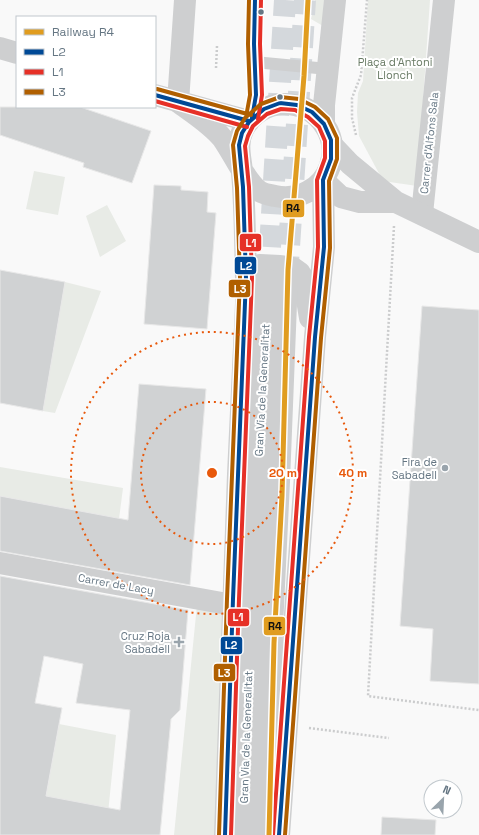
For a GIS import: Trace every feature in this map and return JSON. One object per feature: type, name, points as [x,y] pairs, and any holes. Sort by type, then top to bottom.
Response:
[{"type":"street","points":[[178,102],[185,0]]},
{"type":"street","points":[[324,124],[324,105],[335,0]]},
{"type":"street","name":"Carrer d'Alfons Sala","points":[[422,214],[444,0]]},
{"type":"street","points":[[0,48],[16,53]]},
{"type":"street","points":[[156,95],[250,120]]},
{"type":"street","points":[[178,102],[205,122],[221,137],[242,169],[250,181],[259,191],[271,195],[284,198],[297,196],[310,191],[324,180],[332,160],[332,145],[330,135],[324,124],[313,112],[300,106],[290,104],[280,104],[268,107],[258,112],[250,120],[243,131],[239,143],[242,169],[246,282],[232,606],[225,835]]},
{"type":"street","points":[[332,145],[350,164],[396,202],[479,242]]},
{"type":"street","points":[[324,180],[341,197],[360,202],[396,202]]},
{"type":"street","points":[[280,835],[316,337],[324,247],[324,180]]},
{"type":"street","points":[[246,282],[252,269],[260,265],[293,268],[300,273],[305,288],[310,316],[316,337]]},
{"type":"street","name":"Gran Via de la Generalitat","points":[[242,835],[277,279],[279,482],[262,835]]},
{"type":"street","name":"Carrer de Lacy","points":[[0,563],[232,606]]},
{"type":"lane","points":[[250,120],[256,95],[254,62],[255,0]]},
{"type":"lane","points":[[254,62],[328,69]]},
{"type":"path","points":[[357,140],[352,118],[352,98],[361,75],[367,0]]},
{"type":"path","points":[[216,68],[217,46]]},
{"type":"path","points":[[396,202],[368,696],[479,710]]},
{"type":"path","points":[[287,725],[389,738]]},
{"type":"green space","points":[[315,0],[324,0],[323,26],[311,19]]},
{"type":"green space","name":"Plaça d'Antoni Llonch","points":[[368,0],[430,0],[417,186],[383,181],[359,136],[357,112],[358,93],[363,81]]},
{"type":"green space","points":[[34,171],[65,177],[58,215],[26,209]]},
{"type":"green space","points":[[107,205],[126,241],[100,257],[86,216]]},
{"type":"green space","points":[[65,282],[101,291],[55,413],[43,411]]},
{"type":"green space","points":[[0,467],[123,488],[119,519],[0,496]]},
{"type":"green space","points":[[197,605],[233,605],[221,835],[174,835]]},
{"type":"green space","points":[[59,724],[116,735],[107,823],[46,796]]},
{"type":"building","points":[[0,107],[83,108],[151,131],[132,183],[83,167],[84,163],[0,135]]},
{"type":"building","points":[[154,185],[181,186],[181,190],[208,192],[207,212],[216,213],[207,329],[144,324]]},
{"type":"building","points":[[0,270],[65,282],[43,411],[0,403]]},
{"type":"building","name":"Fira de Sabadell","points":[[422,306],[479,310],[479,684],[430,681],[433,629],[400,626]]},
{"type":"building","points":[[139,384],[206,389],[190,585],[0,551],[0,496],[128,520]]},
{"type":"building","points":[[0,576],[188,610],[180,710],[171,719],[160,835],[0,835]],"holes":[[[44,656],[83,664],[76,703],[130,710],[120,810],[46,796],[62,708],[35,703]]]},
{"type":"building","points":[[382,817],[436,820],[435,835],[381,835]]},
{"type":"tunnel","points":[[268,280],[285,0]]},
{"type":"tunnel","points":[[287,278],[305,0]]},
{"type":"rail line","name":"R4","points":[[269,835],[274,643],[282,496],[288,270],[304,76],[308,0]]},
{"type":"transit line","name":"L3","points":[[246,117],[250,95],[248,44],[249,0]]},
{"type":"transit line","name":"L2","points":[[252,118],[256,95],[254,44],[255,0]]},
{"type":"transit line","name":"L1","points":[[258,119],[262,95],[260,44],[261,0]]},
{"type":"transit line","name":"L3","points":[[157,89],[251,115]]},
{"type":"transit line","name":"L2","points":[[156,95],[249,121]]},
{"type":"transit line","name":"L3","points":[[219,835],[240,278],[237,188],[233,145],[237,131],[245,118],[261,104],[280,97],[299,99],[315,107],[328,119],[337,138],[337,159],[329,181],[330,248],[321,338],[285,835]]},
{"type":"transit line","name":"L1","points":[[156,101],[247,127]]},
{"type":"transit line","name":"L2","points":[[225,835],[246,278],[243,187],[239,145],[242,133],[249,122],[264,109],[280,103],[297,105],[312,112],[324,124],[331,140],[331,159],[323,180],[324,247],[315,337],[279,835]]},
{"type":"transit line","name":"L1","points":[[231,835],[252,278],[249,187],[245,146],[253,126],[267,114],[281,109],[295,110],[308,117],[319,127],[325,141],[325,158],[317,180],[318,247],[309,337],[273,835]]},
{"type":"place","name":"Fira de Sabadell","points":[[445,468]]},
{"type":"place","name":"Cruz Roja Sabadell","points":[[179,642]]}]
